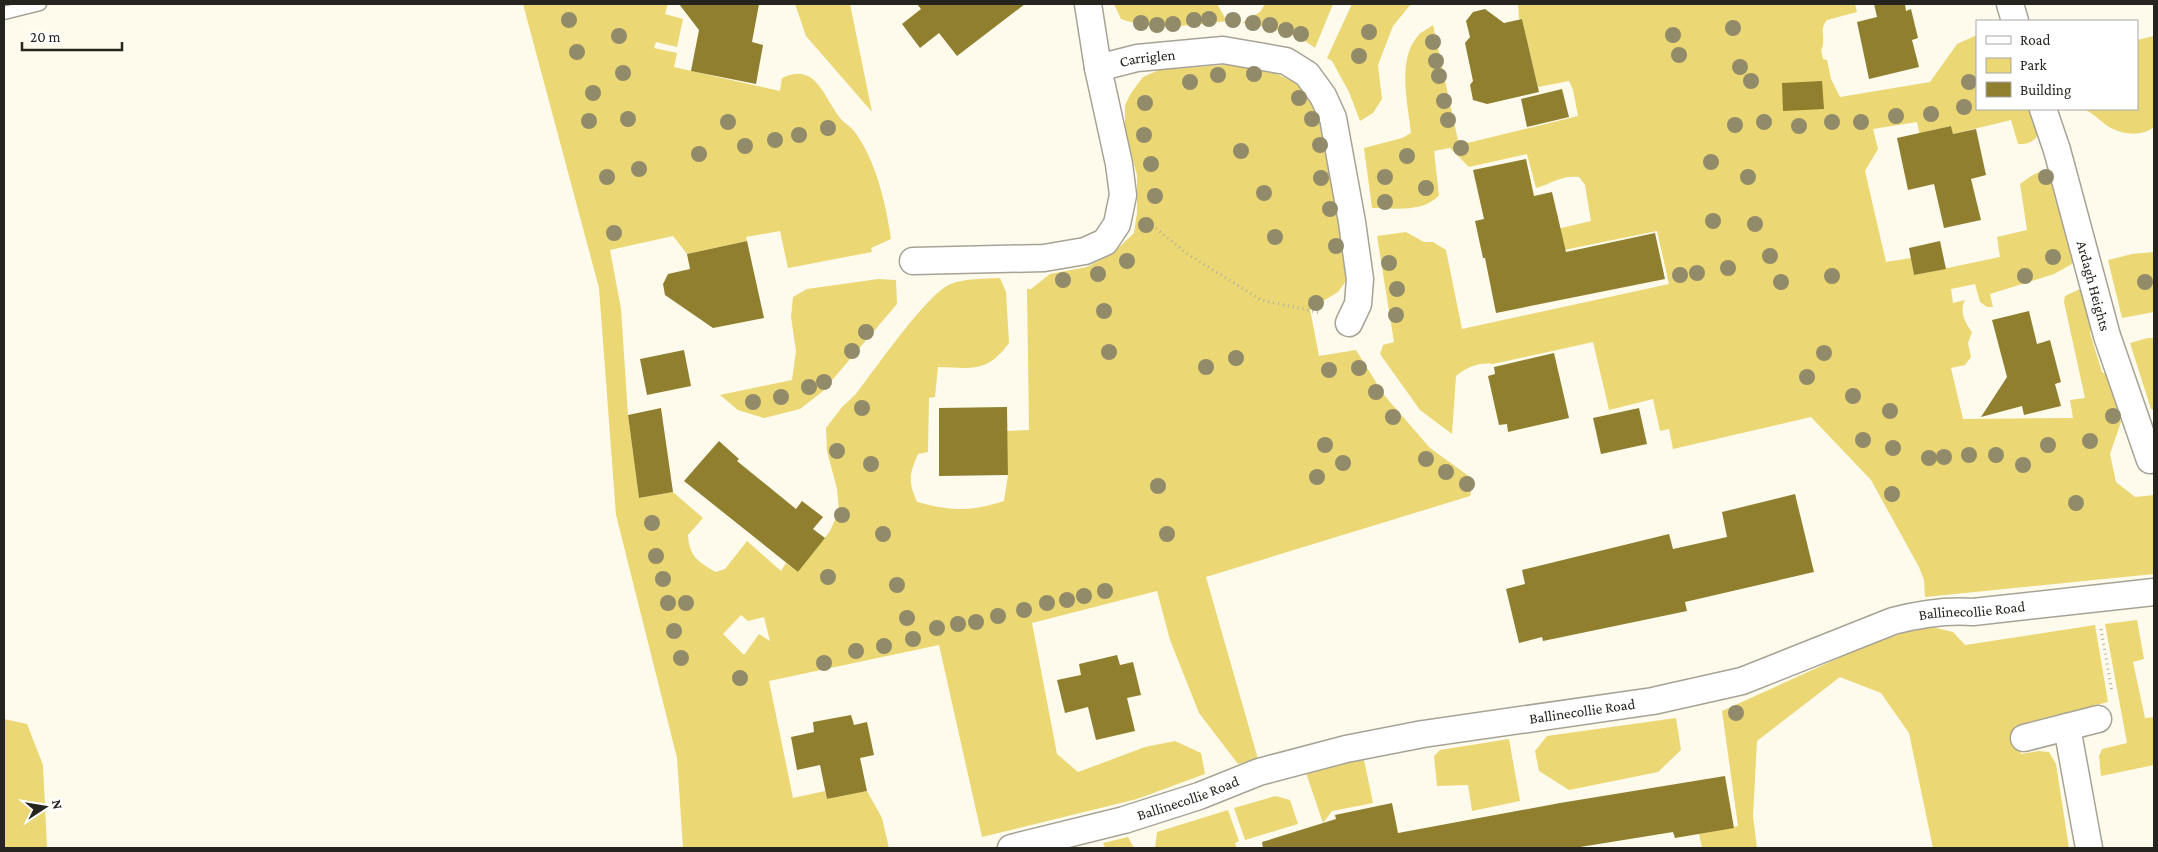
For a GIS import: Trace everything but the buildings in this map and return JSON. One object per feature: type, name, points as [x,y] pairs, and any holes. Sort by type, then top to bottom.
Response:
[{"type":"street","points":[[1088,4],[1098,68]]},
{"type":"street","points":[[2010,4],[2015,20]]},
{"type":"street","name":"Carriglen","points":[[913,261],[1044,258],[1085,251],[1105,242],[1117,224],[1122,195],[1119,164],[1098,68],[1138,58],[1222,50],[1286,61],[1307,74],[1323,96],[1333,118],[1360,279],[1358,304],[1350,323]]},
{"type":"street","name":"Ardagh Heights","points":[[2043,110],[2057,150],[2111,348],[2150,460]]},
{"type":"street","name":"Ballinecollie Road","points":[[1011,848],[1124,820],[1199,796],[1259,772],[1346,748],[1423,734],[1653,701],[1742,680],[1893,621],[1918,615],[1947,610],[1974,612],[2154,592]]},
{"type":"street","points":[[2024,738],[2098,719]]},
{"type":"street","points":[[2068,727],[2089,848]]},
{"type":"lane","points":[[4,13],[40,4]]},
{"type":"path","points":[[1122,195],[1137,213],[1186,253],[1261,300],[1310,309],[1350,323]]},
{"type":"path","points":[[2096,599],[2116,715],[2098,719]]},
{"type":"green space","points":[[523,4],[668,4],[665,14],[683,19],[677,47],[656,42],[654,48],[677,53],[674,67],[780,91],[782,78],[794,74],[803,74],[817,84],[840,118],[854,131],[868,155],[879,183],[891,239],[871,248],[872,252],[788,268],[780,231],[746,237],[747,241],[687,254],[673,236],[610,250],[621,309],[628,415],[639,498],[673,492],[703,518],[688,535],[690,548],[696,558],[716,572],[725,569],[747,541],[781,571],[786,563],[798,572],[830,531],[839,511],[837,489],[827,451],[826,428],[842,407],[856,394],[929,301],[951,284],[975,279],[1000,278],[1006,292],[1009,343],[993,360],[978,367],[938,367],[935,397],[929,398],[928,452],[918,454],[911,473],[911,483],[917,502],[940,507],[970,509],[1004,501],[1008,475],[1007,431],[1029,430],[1027,289],[1031,289],[1050,274],[1087,267],[1112,254],[1134,233],[1137,213],[1137,175],[1125,132],[1125,105],[1131,93],[1143,77],[1159,70],[1236,64],[1275,73],[1296,83],[1316,107],[1324,137],[1335,196],[1346,281],[1338,292],[1310,309],[1319,356],[1356,350],[1384,395],[1430,448],[1470,477],[1472,487],[1470,496],[1206,577],[1258,759],[1238,764],[1199,713],[1170,640],[1157,591],[1032,623],[1057,754],[1078,772],[1145,747],[1175,741],[1201,753],[1205,774],[1137,799],[982,837],[939,645],[769,681],[793,798],[825,791],[827,799],[867,791],[882,818],[889,848],[683,848],[677,758],[616,515],[599,288]],"holes":[[[741,615],[748,621],[764,617],[770,641],[759,634],[744,655],[723,634]]]},
{"type":"green space","points":[[795,4],[850,4],[872,112],[806,36]]},
{"type":"green space","points":[[1114,4],[1217,4],[1227,21],[1186,26],[1148,25],[1121,19]]},
{"type":"green space","points":[[1265,4],[1333,4],[1315,48],[1290,34],[1242,23],[1260,12]]},
{"type":"green space","points":[[1352,4],[1411,4],[1393,26],[1378,65],[1382,99],[1373,113],[1360,121],[1349,92],[1332,61],[1327,58]]},
{"type":"green space","points":[[1518,4],[1855,4],[1857,12],[1827,20],[1823,27],[1823,46],[1821,50],[1823,59],[1827,60],[1831,79],[1840,97],[1930,82],[1957,44],[1976,35],[1976,110],[2033,110],[2041,131],[2032,141],[2026,144],[2018,144],[2011,120],[1953,134],[1951,126],[1929,131],[1921,141],[1917,122],[1873,129],[1878,149],[1865,171],[1886,262],[1911,258],[1914,275],[2000,257],[1997,237],[2027,230],[2020,184],[2040,172],[2053,172],[2074,251],[2072,264],[2054,274],[1990,294],[1993,307],[1987,307],[1980,302],[1975,284],[1951,289],[1953,303],[1965,300],[1963,304],[1964,317],[1972,332],[1968,343],[1971,357],[1965,365],[1951,368],[1963,419],[2073,418],[2070,400],[2085,398],[2064,302],[2065,296],[2080,289],[2085,292],[2093,322],[2090,333],[2102,372],[2110,376],[2121,422],[2110,454],[2116,482],[2135,497],[2154,495],[2154,574],[1925,597],[1924,580],[1919,567],[1871,480],[1811,417],[1673,449],[1669,429],[1660,431],[1653,399],[1609,410],[1593,342],[1493,364],[1478,365],[1460,373],[1456,376],[1452,434],[1420,410],[1380,354],[1383,345],[1394,342],[1377,236],[1406,232],[1424,242],[1433,242],[1446,250],[1462,329],[1669,284],[1657,231],[1554,252],[1549,231],[1591,221],[1585,185],[1579,177],[1573,177],[1562,178],[1536,188],[1527,154],[1469,167],[1450,148],[1434,151],[1439,195],[1433,201],[1417,207],[1399,209],[1372,208],[1364,148],[1402,138],[1411,133],[1405,83],[1407,58],[1418,35],[1433,25],[1459,145],[1578,116],[1573,90],[1569,81],[1538,87],[1522,19],[1519,19]]},
{"type":"green space","points":[[2154,36],[2154,127],[2145,132],[2134,134],[2113,129],[2086,110],[2138,110],[2138,40]]},
{"type":"green space","points":[[2154,252],[2154,312],[2122,318],[2108,260],[2132,254]]},
{"type":"green space","points":[[878,279],[896,280],[897,304],[822,392],[800,409],[764,418],[738,410],[720,395],[792,380],[796,351],[791,317],[793,297],[807,289]]},
{"type":"green space","points":[[2154,338],[2154,410],[2151,409],[2130,343]]},
{"type":"green space","points":[[2137,620],[2144,659],[2133,662],[2145,718],[2154,717],[2154,765],[2101,776],[2099,756],[2102,749],[2127,743],[2105,624]]},
{"type":"green space","points":[[2095,625],[2108,702],[2015,726],[2021,754],[2038,751],[2049,752],[2056,764],[2069,848],[1933,848],[1909,733],[1881,693],[1840,677],[1757,741],[1753,816],[1757,848],[1702,848],[1699,834],[1738,826],[1722,711],[1863,647],[1928,626],[1953,632],[1965,645]]},
{"type":"green space","points":[[1676,718],[1681,750],[1658,772],[1569,790],[1539,771],[1535,751],[1547,736]]},
{"type":"green space","points":[[4,719],[27,724],[43,765],[47,847],[51,848],[4,848]]},
{"type":"green space","points":[[1509,739],[1520,801],[1472,811],[1468,785],[1437,786],[1434,756],[1440,750]]},
{"type":"green space","points":[[1364,760],[1373,803],[1332,811],[1323,823],[1305,770]]},
{"type":"green space","points":[[1275,796],[1290,800],[1298,824],[1245,840],[1234,808]]},
{"type":"green space","points":[[1228,810],[1239,841],[1235,843],[1237,848],[1155,848],[1157,832]]},
{"type":"green space","points":[[1128,837],[1134,848],[1105,848],[1103,843]]}]
